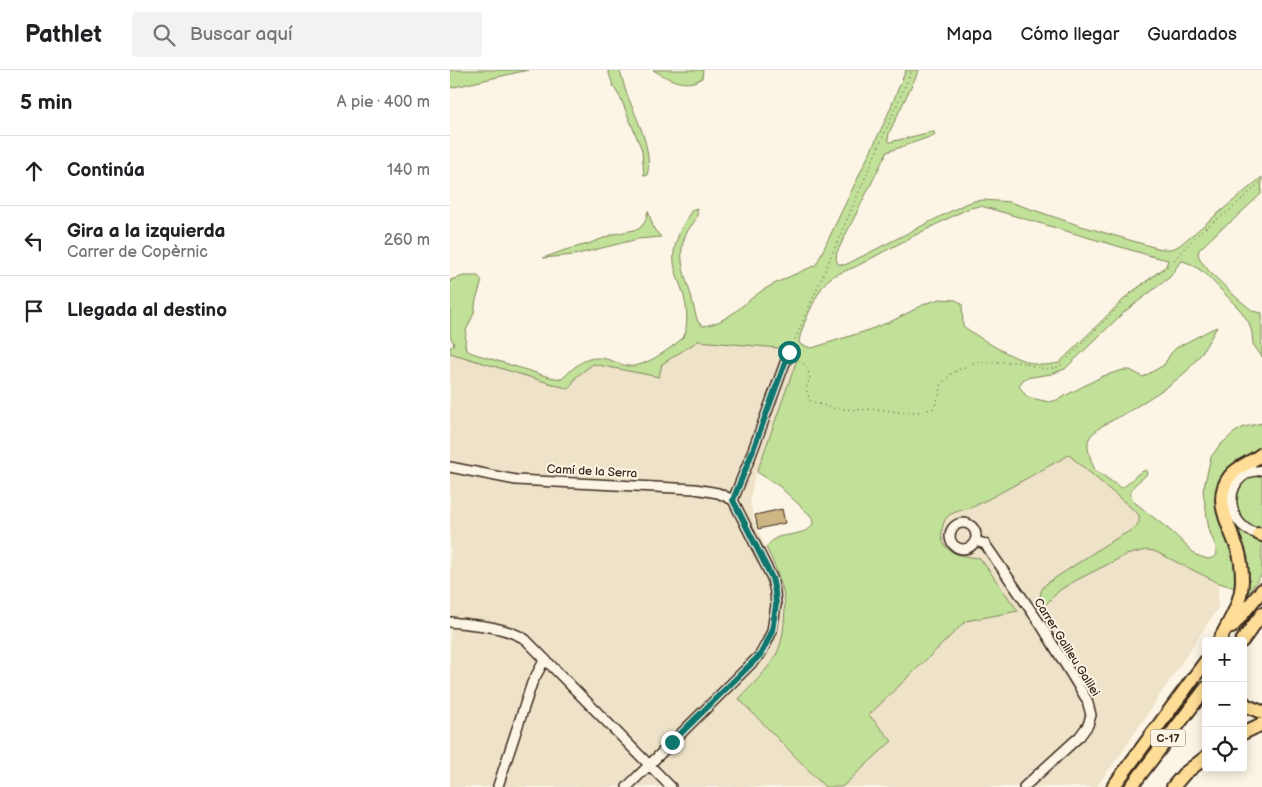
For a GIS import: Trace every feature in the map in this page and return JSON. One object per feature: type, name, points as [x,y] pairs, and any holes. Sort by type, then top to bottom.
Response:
[{"type":"highway","points":[[1222,637],[1236,608],[1242,579],[1240,555],[1222,506],[1224,486],[1237,469],[1262,454]]},
{"type":"highway","points":[[1223,637],[1262,590]]},
{"type":"highway","points":[[1245,637],[1262,614]]},
{"type":"highway","points":[[1247,645],[1262,624]]},
{"type":"highway","name":"C-17","points":[[1112,787],[1202,666]]},
{"type":"highway","name":"C-17","points":[[1131,787],[1202,693]]},
{"type":"highway","points":[[1247,705],[1262,712]]},
{"type":"highway","points":[[1247,731],[1262,724]]},
{"type":"highway","points":[[1102,787],[1113,773],[1145,742]]},
{"type":"highway","points":[[1172,787],[1184,774],[1202,760]]},
{"type":"street","points":[[627,787],[760,655],[772,631],[776,605],[772,578],[733,500],[789,352]]},
{"type":"street","name":"Camí de la Serra","points":[[450,467],[516,480],[694,488],[718,493],[733,500]]},
{"type":"street","points":[[1261,534],[1252,532],[1240,523],[1234,513],[1231,502],[1235,487],[1240,480],[1250,472],[1262,470]]},
{"type":"street","name":"Carrer Galileu Galilei","points":[[976,540],[985,544],[1042,625],[1090,708],[1091,716],[1080,736],[1024,787]]},
{"type":"street","points":[[450,622],[505,630],[525,639],[671,787]]},
{"type":"street","points":[[498,786],[532,683],[545,658]]},
{"type":"path","points":[[912,70],[789,352],[806,366],[810,377],[806,389],[810,401],[831,408],[879,409],[899,412],[920,412],[934,408],[942,383],[952,373],[975,362],[1019,362],[1045,369],[1059,367],[1133,292],[1172,263],[1202,230],[1230,210],[1262,181]]},
{"type":"path","points":[[450,282],[451,278]]},
{"type":"shaded area","points":[[698,341],[800,351],[754,479],[750,500],[754,522],[782,587],[784,619],[782,641],[777,654],[768,667],[739,699],[825,787],[450,787],[450,353],[569,389],[576,377],[593,364],[659,377],[662,364]]},
{"type":"shaded area","points":[[1069,455],[1136,512],[1139,518],[1135,528],[1105,545],[1046,584],[1049,601],[1060,590],[1075,581],[1126,555],[1142,551],[1154,551],[1219,583],[1218,608],[1120,755],[1096,787],[842,787],[891,741],[868,715],[966,621],[1018,611],[980,558],[952,553],[947,548],[943,542],[943,522],[955,512],[974,507]]},
{"type":"green space","points":[[450,70],[528,70],[450,88]]},
{"type":"green space","points":[[608,70],[619,70],[622,77],[645,143],[648,155],[647,176],[644,175],[642,150],[621,99],[613,86]]},
{"type":"green space","points":[[653,70],[703,70],[702,78],[690,83],[683,83],[665,77]]},
{"type":"green space","points":[[906,70],[919,70],[889,133],[888,140],[890,142],[931,132],[934,132],[935,135],[887,152],[837,252],[838,264],[847,264],[965,204],[984,200],[1010,202],[1078,225],[1157,248],[1172,249],[1180,245],[1262,177],[1261,194],[1204,245],[1198,254],[1209,271],[1237,298],[1253,311],[1262,313],[1262,357],[1253,344],[1249,323],[1241,311],[1206,274],[1183,261],[1180,262],[1170,277],[1123,313],[1065,369],[1051,374],[1026,378],[1019,386],[1027,397],[1049,402],[1057,400],[1103,376],[1123,370],[1130,370],[1143,377],[1164,365],[1176,348],[1217,327],[1201,354],[1187,371],[1170,385],[1102,426],[1091,435],[1088,441],[1088,449],[1095,470],[1121,488],[1146,470],[1147,474],[1132,489],[1131,496],[1133,501],[1172,532],[1196,555],[1208,559],[1215,557],[1217,554],[1209,530],[1203,491],[1211,457],[1219,446],[1235,432],[1244,427],[1262,423],[1262,574],[1249,592],[1219,583],[1154,551],[1146,550],[1126,555],[1075,581],[1060,590],[1046,604],[1042,604],[1042,589],[1046,584],[1105,545],[1135,528],[1139,522],[1139,515],[1136,512],[1069,455],[977,505],[948,516],[942,530],[944,544],[948,549],[959,555],[980,558],[1018,611],[966,621],[869,715],[892,741],[842,787],[825,787],[739,699],[759,678],[776,655],[783,631],[784,594],[777,571],[766,547],[778,537],[808,530],[812,526],[813,521],[810,515],[779,486],[757,472],[800,351],[698,341],[662,364],[659,377],[593,364],[576,377],[569,389],[450,353],[450,347],[454,344],[450,336],[450,280],[464,276],[478,276],[482,281],[474,313],[466,331],[466,350],[472,353],[549,377],[562,379],[586,360],[599,358],[629,366],[644,363],[670,348],[685,333],[686,305],[675,268],[674,257],[678,235],[692,210],[697,208],[697,217],[684,239],[682,260],[698,322],[703,326],[728,317],[763,290],[816,265],[885,121]],"holes":[[[981,206],[1168,260],[1166,266],[1127,296],[1059,363],[1034,364],[1013,356],[991,344],[963,326],[962,304],[956,300],[940,299],[927,303],[892,321],[812,348],[801,345],[799,342],[810,309],[828,280],[970,208]]]},
{"type":"green space","points":[[648,211],[654,229],[661,237],[638,239],[574,255],[543,258],[614,234],[639,229],[645,222]]},
{"type":"building","points":[[782,509],[785,523],[758,529],[755,515]]},
{"type":"route","points":[[672,742],[760,655],[772,631],[776,605],[772,578],[733,500],[789,352]]}]
